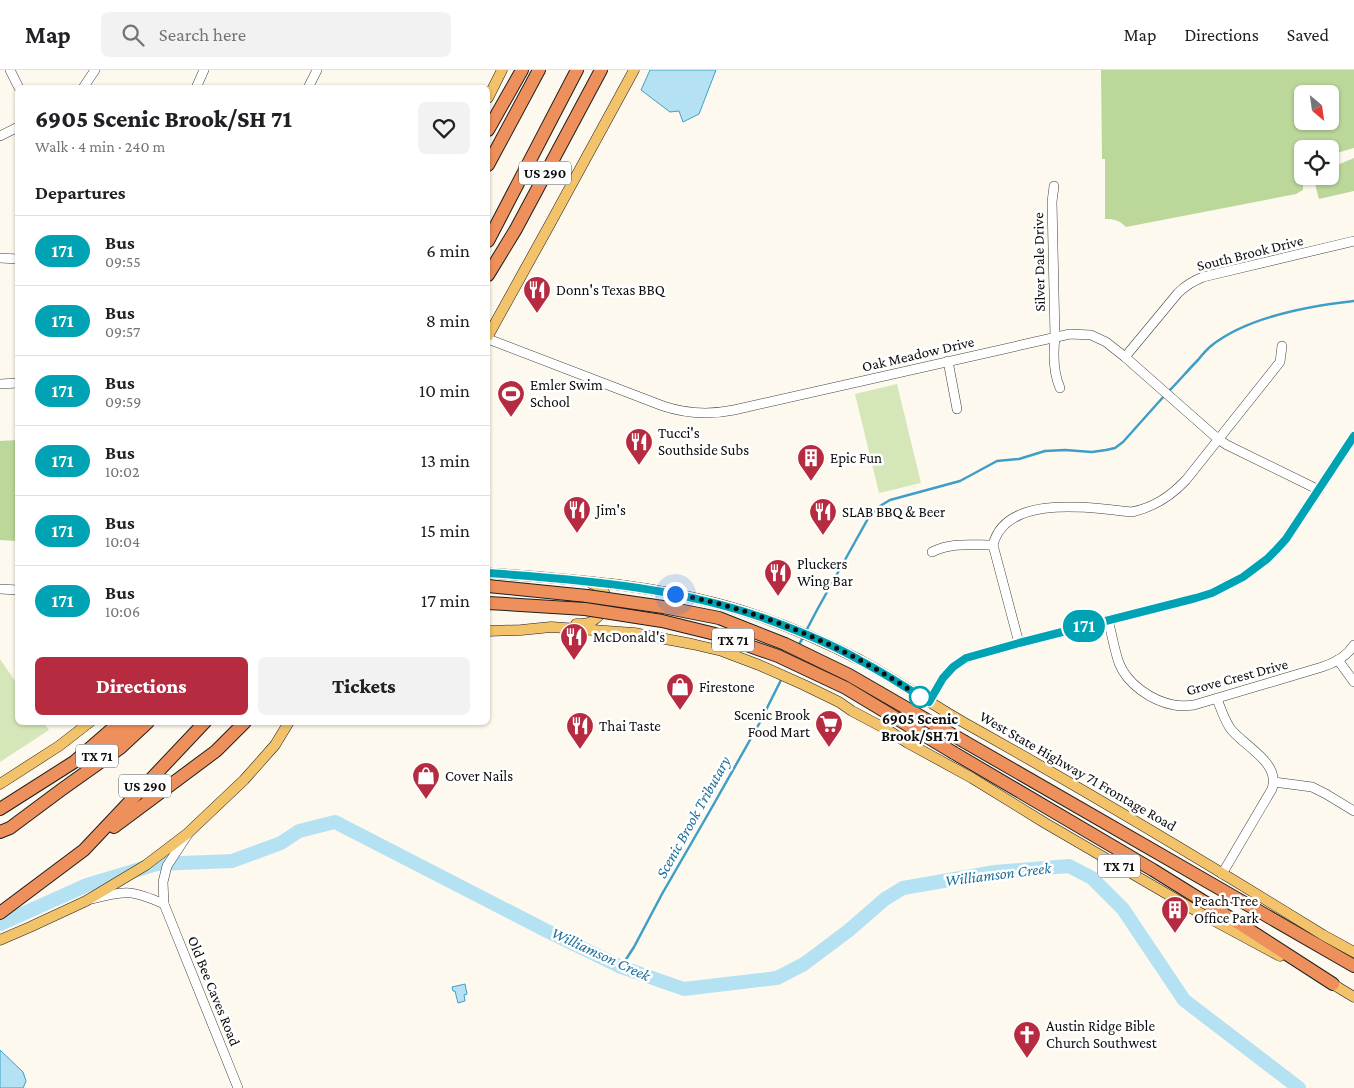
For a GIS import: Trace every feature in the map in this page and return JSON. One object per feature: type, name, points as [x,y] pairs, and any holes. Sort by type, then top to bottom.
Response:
[{"type":"highway","points":[[490,126],[522,70]]},
{"type":"highway","points":[[490,161],[538,70]]},
{"type":"highway","name":"US 290","points":[[490,237],[577,70]]},
{"type":"highway","name":"US 290","points":[[490,273],[516,229],[601,70]]},
{"type":"highway","name":"TX 71","points":[[490,586],[664,607],[719,618],[786,644],[849,675],[1354,966]]},
{"type":"highway","name":"TX 71","points":[[490,603],[585,609],[662,621],[715,634],[778,656],[846,688],[1153,870],[1333,984]]},
{"type":"highway","points":[[0,809],[74,762],[117,725]]},
{"type":"highway","name":"TX 71","points":[[61,790],[130,725]]},
{"type":"highway","name":"US 290","points":[[5,830],[120,748],[145,725]]},
{"type":"highway","name":"US 290","points":[[0,913],[84,850],[202,725]]},
{"type":"highway","points":[[84,850],[216,751],[242,725]]},
{"type":"main road","points":[[490,94],[502,70]]},
{"type":"main road","points":[[490,334],[634,70]]},
{"type":"main road","name":"West State Highway 71 Frontage Road","points":[[490,573],[583,580],[638,587],[686,596],[740,610],[796,630],[860,660],[1354,952]]},
{"type":"main road","points":[[490,632],[589,623],[603,612],[606,606],[606,595],[596,585],[583,580]]},
{"type":"main road","name":"TX 71","points":[[551,627],[627,632],[692,644],[722,651],[793,680],[839,702],[972,778],[1198,912],[1354,997]]},
{"type":"main road","points":[[0,784],[59,746],[86,725]]},
{"type":"main road","points":[[0,940],[86,901],[146,866],[188,833],[244,780],[274,745],[287,725]]},
{"type":"street","points":[[10,70],[18,85]]},
{"type":"street","points":[[85,85],[95,70]]},
{"type":"street","points":[[197,85],[204,70]]},
{"type":"street","points":[[309,85],[316,70]]},
{"type":"street","points":[[0,136],[15,128]]},
{"type":"street","name":"Silver Dale Drive","points":[[1054,186],[1052,202],[1054,372],[1060,388]]},
{"type":"street","name":"South Brook Drive","points":[[1126,357],[1178,294],[1192,281],[1210,275],[1354,241]]},
{"type":"street","points":[[0,258],[15,259]]},
{"type":"street","name":"Oak Meadow Drive","points":[[490,339],[662,406],[683,412],[703,414],[734,410],[1055,337],[1075,333],[1091,334],[1106,342],[1126,357],[1218,439],[1319,490]]},
{"type":"street","points":[[1019,643],[993,545],[995,538],[1005,524],[1019,515],[1031,511],[1064,507],[1132,512],[1152,506],[1174,492],[1186,480],[1280,362],[1282,346]]},
{"type":"street","points":[[948,361],[957,410]]},
{"type":"street","points":[[0,384],[15,383]]},
{"type":"street","points":[[929,702],[943,678],[953,667],[966,658],[1196,598],[1212,593],[1243,577],[1276,550],[1286,539],[1354,436]]},
{"type":"street","points":[[932,552],[941,547],[951,545],[993,545]]},
{"type":"street","points":[[0,589],[15,590]]},
{"type":"street","name":"Grove Crest Drive","points":[[1108,620],[1119,663],[1129,679],[1153,696],[1174,705],[1194,705],[1322,667],[1338,660],[1351,650],[1354,645]]},
{"type":"street","points":[[1338,660],[1354,682]]},
{"type":"street","points":[[1217,699],[1229,727],[1270,768],[1274,782],[1272,789],[1222,874]]},
{"type":"street","points":[[1274,782],[1312,787],[1354,811]]},
{"type":"street","name":"Old Bee Caves Road","points":[[188,833],[167,866],[163,882],[164,904],[238,1088]]},
{"type":"street","points":[[86,901],[126,892],[143,894],[164,904]]},
{"type":"green space","points":[[1101,70],[1354,70],[1354,148],[1339,152],[1339,140],[1294,140],[1294,185],[1303,185],[1303,190],[1296,194],[1126,227],[1117,220],[1105,219],[1105,159],[1102,159]]},
{"type":"green space","points":[[1354,158],[1354,191],[1319,199],[1316,185],[1339,185],[1339,164]]},
{"type":"green space","points":[[897,384],[921,483],[879,493],[855,394]]},
{"type":"green space","points":[[15,440],[15,541],[0,540],[0,441]]},
{"type":"green space","points":[[0,659],[15,681],[15,725],[45,725],[49,730],[0,762]]},
{"type":"water","points":[[650,70],[716,70],[699,114],[683,122],[679,111],[670,112],[641,90]]},
{"type":"water","points":[[465,984],[467,994],[464,995],[465,1001],[458,1003],[452,987]]},
{"type":"water","points":[[0,1050],[23,1072],[26,1081],[23,1088],[0,1088]]},
{"type":"waterway","points":[[1169,391],[1209,348],[1242,327],[1279,314],[1354,301]]},
{"type":"waterway","points":[[806,631],[870,515],[880,506],[890,500],[960,481],[997,461],[1019,459],[1045,451],[1092,452],[1115,448],[1123,442],[1165,395]]},
{"type":"waterway","name":"Scenic Brook Tributary","points":[[798,646],[804,636]]},
{"type":"waterway","name":"Scenic Brook Tributary","points":[[621,967],[759,724],[782,678]]},
{"type":"waterway","name":"Williamson Creek","points":[[0,924],[87,885],[157,864],[232,861],[281,843],[299,831],[335,822],[621,967],[684,989],[777,978],[804,964],[848,931],[885,899],[903,888],[995,872],[1069,866],[1092,878],[1123,909],[1184,1000],[1299,1088]]},
{"type":"bus line","name":"171","points":[[490,573],[583,580],[638,587],[686,596],[740,610],[796,630],[860,660],[929,702],[943,678],[953,667],[966,658],[1196,598],[1212,593],[1243,577],[1267,559],[1286,539],[1354,436]]},
{"type":"place","name":"Donn's Texas BBQ","points":[[537,314]]},
{"type":"place","name":"Emler Swim School","points":[[511,418]]},
{"type":"place","name":"Tucci's Southside Subs","points":[[639,466]]},
{"type":"place","name":"Epic Fun","points":[[811,482]]},
{"type":"place","name":"Jim's","points":[[577,534]]},
{"type":"place","name":"SLAB BBQ & Beer","points":[[823,536]]},
{"type":"place","name":"Pluckers Wing Bar","points":[[778,597]]},
{"type":"place","name":"McDonald's","points":[[574,661]]},
{"type":"place","name":"6905 Scenic Brook/SH 71","points":[[920,697]]},
{"type":"place","name":"Firestone","points":[[680,711]]},
{"type":"place","name":"Scenic Brook Food Mart","points":[[829,748]]},
{"type":"place","name":"Thai Taste","points":[[580,750]]},
{"type":"place","name":"Cover Nails","points":[[426,800]]},
{"type":"place","name":"Peach Tree Office Park","points":[[1175,934]]},
{"type":"place","name":"Austin Ridge Bible Church Southwest","points":[[1027,1059]]},
{"type":"route","points":[[675,594],[740,610],[796,630],[860,660],[920,697]]}]
